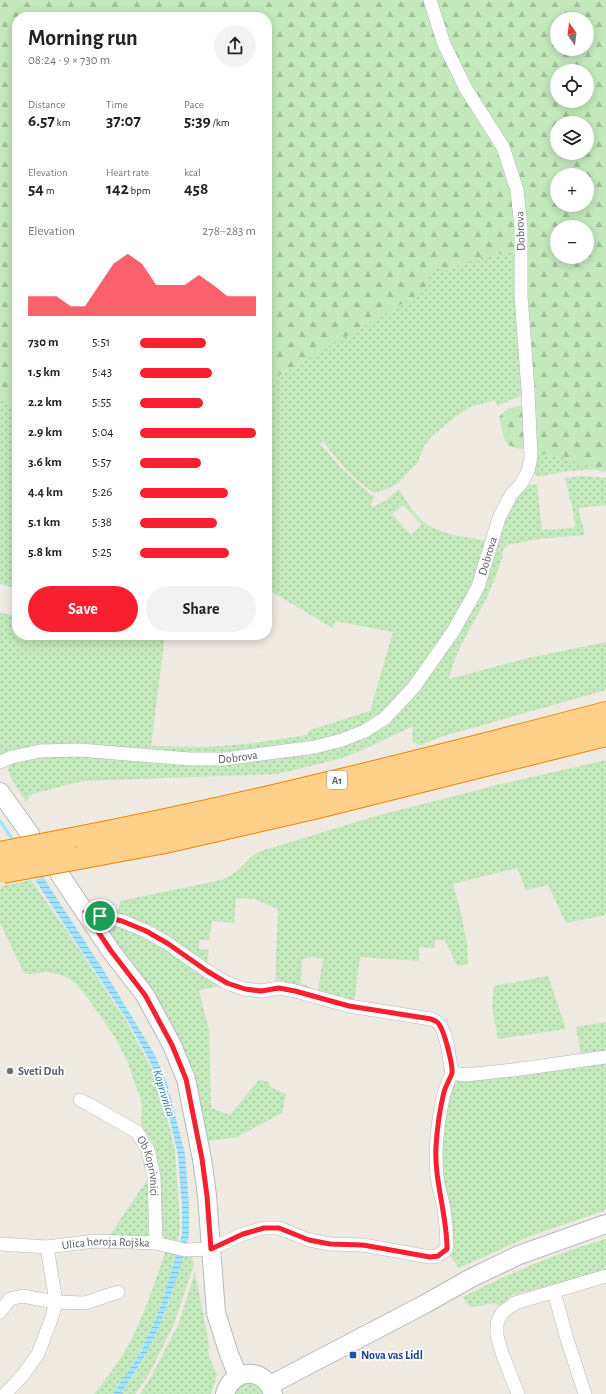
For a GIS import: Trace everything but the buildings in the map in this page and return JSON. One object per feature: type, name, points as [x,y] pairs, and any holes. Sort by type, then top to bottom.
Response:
[{"type":"highway","name":"A1","points":[[1,866],[67,840],[161,822],[306,788],[484,745],[606,713]]},
{"type":"highway","name":"A1","points":[[1,866],[79,858],[165,842],[303,810],[606,735]]},
{"type":"street","name":"Dobrova","points":[[0,762],[12,757],[40,751],[79,750],[188,760],[224,759],[315,747],[342,740],[365,731],[385,718],[414,686],[454,630],[478,587],[499,518],[511,495],[521,484],[528,471],[531,457],[529,404],[521,296],[521,228],[517,190],[503,147],[466,89],[444,44],[430,0]]},
{"type":"street","points":[[0,792],[30,834]]},
{"type":"street","points":[[60,875],[111,951],[145,995],[172,1045],[186,1079],[202,1159],[207,1196],[216,1313],[229,1354],[238,1376]]},
{"type":"street","points":[[85,912],[122,921],[146,931],[167,943],[227,983],[245,989],[261,991],[279,988],[295,991],[349,1006],[431,1019],[438,1022],[442,1028],[452,1073],[446,1083],[443,1094],[436,1146],[437,1176],[444,1210],[447,1241],[447,1249],[443,1253],[438,1256],[430,1257],[363,1245],[330,1244],[309,1240],[279,1228],[264,1228],[243,1234],[211,1249]]},
{"type":"street","points":[[452,1073],[465,1075],[606,1057]]},
{"type":"street","name":"Ob Koprivnici","points":[[80,1100],[137,1132],[148,1150],[154,1177],[161,1244]]},
{"type":"street","points":[[225,1394],[231,1381],[238,1376],[252,1373],[265,1380],[271,1390],[471,1278],[519,1255],[606,1224]]},
{"type":"street","name":"Ulica heroja Rojška","points":[[0,1244],[47,1247],[95,1241],[161,1244],[185,1250],[211,1249]]},
{"type":"street","points":[[4,1394],[23,1375],[38,1354],[52,1317],[56,1302],[47,1247]]},
{"type":"street","points":[[518,1394],[496,1336],[497,1323],[502,1313],[515,1303],[606,1276]]},
{"type":"street","points":[[0,1312],[10,1299],[22,1296],[56,1302],[85,1302],[118,1292]]},
{"type":"street","points":[[554,1292],[567,1339],[586,1394]]},
{"type":"green space","points":[[0,0],[606,0],[606,472],[593,469],[578,460],[533,452],[527,448],[519,449],[508,445],[504,438],[499,417],[513,407],[523,405],[517,252],[475,258],[448,271],[440,268],[428,272],[426,290],[278,376],[272,384],[272,12],[12,12],[12,410],[3,398],[0,397]]},
{"type":"green space","points":[[517,252],[523,395],[497,406],[495,400],[470,407],[456,416],[431,437],[424,446],[418,462],[397,484],[374,493],[359,482],[346,469],[323,441],[320,444],[342,469],[371,495],[375,496],[370,505],[373,507],[386,500],[399,489],[421,520],[431,527],[450,534],[482,540],[489,543],[471,598],[420,674],[375,721],[318,743],[239,753],[0,754],[0,612],[12,616],[12,640],[164,640],[151,746],[205,747],[248,744],[307,735],[310,730],[370,711],[393,632],[335,621],[333,628],[272,592],[272,384],[278,376],[299,364],[427,272],[440,268],[448,271],[475,258]],"holes":[[[403,505],[422,525],[411,535],[392,514]]]},
{"type":"green space","points":[[0,397],[3,398],[12,410],[12,587],[0,584]]},
{"type":"green space","points":[[533,452],[578,460],[593,469],[562,472],[538,477],[531,471]]},
{"type":"green space","points":[[582,476],[606,478],[606,505],[578,508],[585,535],[538,539],[507,545],[502,552],[503,555],[493,584],[462,644],[452,667],[449,679],[524,659],[606,642],[606,690],[440,737],[421,745],[418,745],[412,740],[413,726],[360,751],[339,759],[277,774],[82,781],[32,794],[26,802],[11,778],[8,769],[12,763],[18,760],[61,754],[180,763],[371,733],[473,605],[500,526],[521,489],[529,485],[537,484],[542,530],[575,527],[573,511],[565,478]]},
{"type":"green space","points":[[606,760],[606,915],[566,923],[548,885],[526,890],[517,868],[453,884],[461,913],[467,944],[468,964],[457,966],[445,940],[435,940],[434,948],[419,947],[419,961],[360,957],[354,1003],[275,985],[278,909],[255,899],[236,898],[234,923],[212,921],[209,940],[199,940],[199,949],[209,950],[207,964],[175,940],[151,927],[118,914],[120,901],[221,880],[236,872],[258,852],[376,816],[488,787]],"holes":[[[312,957],[323,959],[318,991],[301,983],[302,959]]]},
{"type":"green space","points":[[31,880],[71,937],[128,1024],[159,1083],[175,1151],[180,1226],[178,1242],[167,1241],[162,1234],[159,1164],[155,1147],[141,1124],[142,1103],[128,1063],[116,1039],[90,1001],[70,979],[59,974],[46,972],[31,974],[24,973],[0,923],[0,890],[2,886]]},
{"type":"green space","points":[[106,922],[149,938],[220,982],[216,987],[199,990],[209,1030],[211,1108],[230,1115],[259,1080],[269,1082],[270,1087],[286,1094],[282,1113],[237,1137],[208,1141],[189,1073],[103,926]]},
{"type":"green space","points":[[548,976],[566,1029],[498,1039],[492,1007],[494,986]]},
{"type":"green space","points":[[606,1022],[606,1052],[581,1055],[576,1027]]},
{"type":"green space","points":[[606,1061],[606,1210],[530,1236],[459,1268],[451,1257],[452,1243],[440,1159],[450,1087],[459,1081]]},
{"type":"green space","points":[[147,1180],[148,1236],[143,1238],[110,1235]]},
{"type":"green space","points":[[606,1239],[606,1271],[512,1295],[499,1306],[495,1303],[469,1306],[463,1297],[497,1280],[533,1265]]},
{"type":"green space","points":[[166,1250],[176,1252],[161,1305],[145,1343],[113,1394],[94,1394],[117,1364],[135,1333]]},
{"type":"green space","points":[[184,1253],[192,1256],[194,1264],[174,1324],[149,1374],[135,1394],[121,1394],[143,1360],[158,1330]]},
{"type":"green space","points":[[195,1272],[209,1345],[208,1352],[217,1374],[211,1394],[140,1394],[151,1377],[179,1323]]},
{"type":"green space","points":[[249,1381],[260,1385],[265,1394],[233,1394],[235,1389]]},
{"type":"water","points":[[43,877],[106,974],[155,1055],[167,1083],[185,1154],[189,1205],[189,1235],[178,1275],[158,1330],[145,1356],[121,1394],[113,1394],[139,1355],[154,1323],[162,1302],[182,1234],[182,1206],[178,1155],[162,1087],[148,1058],[129,1023],[35,880]]},
{"type":"waterway","name":"Koprivnica","points":[[0,821],[15,843]]},
{"type":"place","name":"Sveti Duh","points":[[10,1071]]},
{"type":"place","name":"Nova vas Lidl","points":[[353,1355]]},
{"type":"route","points":[[85,912],[100,916],[122,921],[146,931],[167,943],[227,983],[245,989],[261,991],[279,988],[349,1006],[431,1019],[438,1022],[442,1028],[447,1045],[452,1073],[446,1083],[443,1094],[436,1146],[437,1176],[444,1210],[447,1249],[438,1256],[430,1257],[363,1245],[330,1244],[309,1240],[279,1228],[264,1228],[243,1234],[211,1249],[207,1196],[202,1159],[186,1079],[172,1045],[145,995],[111,951],[85,912]]}]
